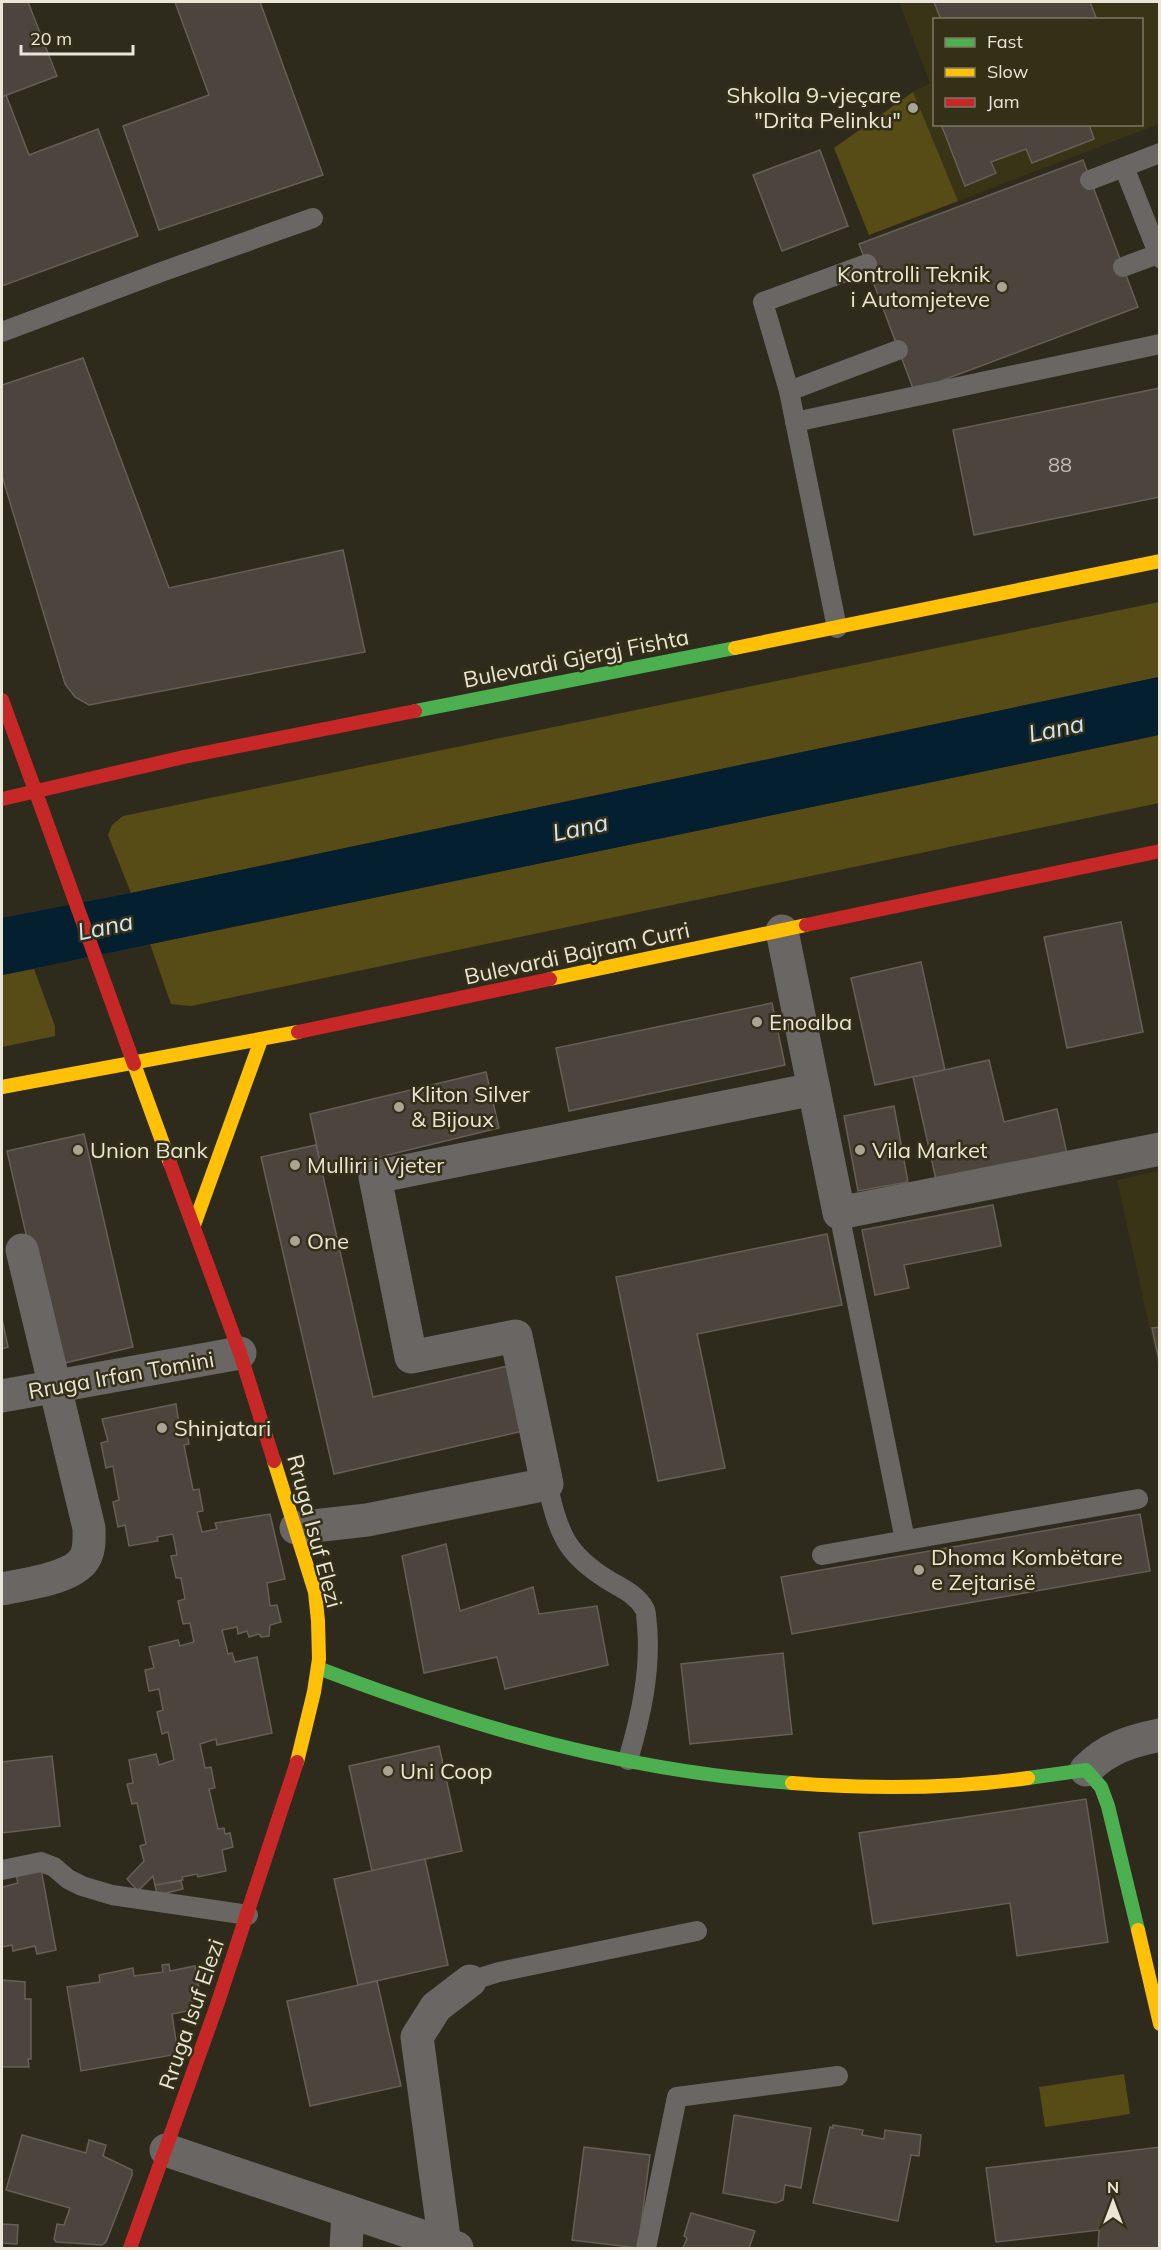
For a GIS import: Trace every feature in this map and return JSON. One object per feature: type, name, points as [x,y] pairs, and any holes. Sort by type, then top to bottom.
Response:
[{"type":"main road","name":"Bulevardi Gjergj Fishta","points":[[2,799],[184,757],[837,628],[1160,561]]},
{"type":"main road","name":"Rruga Isuf Elezi","points":[[2,700],[240,1353],[315,1592],[320,1631],[318,1668],[312,1704],[296,1762],[248,1915],[130,2248]]},
{"type":"main road","name":"Bulevardi Bajram Curri","points":[[2,1087],[261,1040],[1160,851]]},
{"type":"main road","points":[[194,1225],[261,1040]]},
{"type":"main road","points":[[318,1668],[383,1693],[563,1748],[695,1773],[753,1781],[860,1786],[996,1783],[1086,1770],[1101,1787],[1108,1806],[1160,2024]]},
{"type":"street","points":[[782,931],[839,1213],[1160,1149]]},
{"type":"street","points":[[296,1528],[367,1520],[547,1484],[516,1336],[411,1357],[375,1177],[814,1089]]},
{"type":"street","points":[[2,1589],[58,1576],[75,1569],[85,1558],[90,1544],[89,1528],[54,1387],[12,1253]]},
{"type":"street","name":"Rruga Irfan Tomini","points":[[2,1396],[240,1353]]},
{"type":"street","points":[[1086,1770],[1098,1757],[1128,1742],[1160,1735]]},
{"type":"street","points":[[166,2150],[451,2247],[417,2037],[436,2007],[470,1981]]},
{"type":"street","points":[[346,2248],[348,2211]]},
{"type":"lane","points":[[1090,180],[1160,153]]},
{"type":"lane","points":[[1122,267],[1159,256],[1124,167]]},
{"type":"lane","points":[[2,332],[164,270],[313,218]]},
{"type":"lane","points":[[837,628],[789,390],[763,302],[867,264]]},
{"type":"lane","points":[[795,422],[1160,344]]},
{"type":"lane","points":[[789,390],[898,350]]},
{"type":"lane","points":[[839,1213],[905,1540]]},
{"type":"lane","points":[[547,1484],[557,1525],[571,1551],[591,1569],[635,1596],[645,1609],[650,1652],[644,1694],[628,1760]]},
{"type":"lane","points":[[822,1555],[1137,1499]]},
{"type":"lane","points":[[2,1870],[41,1862],[54,1867],[82,1886],[112,1895],[248,1915]]},
{"type":"lane","points":[[470,1981],[499,1972],[697,1931]]},
{"type":"lane","points":[[646,2248],[677,2097],[838,2076]]},
{"type":"shaded area","name":"Shkolla 9-vjeçare \"Drita Pelinku\"","points":[[899,2],[1159,2],[1159,124],[869,235],[834,148],[913,92],[930,83]]},
{"type":"shaded area","points":[[913,92],[958,201],[869,235],[834,148]]},
{"type":"shaded area","points":[[1159,602],[1159,677],[131,893],[108,835],[112,825],[123,816]]},
{"type":"shaded area","points":[[1159,735],[1159,803],[191,1006],[171,1004],[150,944]]},
{"type":"shaded area","points":[[34,969],[55,1026],[55,1036],[2,1047],[2,975]]},
{"type":"shaded area","points":[[1159,1171],[1159,1370],[1117,1180]]},
{"type":"shaded area","points":[[1124,2074],[1130,2114],[1045,2127],[1039,2087]]},
{"type":"water","name":"Lana","points":[[1159,677],[1159,735],[2,975],[2,918],[131,893]]},
{"type":"building","points":[[2,2],[28,2],[57,76],[2,97]]},
{"type":"building","points":[[175,2],[260,2],[323,175],[159,230],[123,126],[209,95]]},
{"type":"building","points":[[934,2],[1090,2],[1096,18],[940,18]]},
{"type":"building","points":[[6,95],[29,155],[98,129],[138,236],[2,286],[2,97]]},
{"type":"building","points":[[942,126],[1090,126],[1094,139],[1032,163],[1026,149],[991,162],[996,173],[965,186]]},
{"type":"building","points":[[820,150],[848,226],[782,251],[753,175]]},
{"type":"building","name":"Kontrolli Teknik i Automjeteve","points":[[1083,160],[1138,307],[914,391],[859,244]]},
{"type":"building","points":[[83,358],[169,588],[343,550],[365,652],[89,705],[75,697],[65,684],[2,476],[2,385]]},
{"type":"building","points":[[1160,388],[1160,497],[974,535],[953,430]]},
{"type":"building","points":[[1121,922],[1143,1032],[1067,1048],[1044,937]]},
{"type":"building","points":[[921,962],[945,1070],[875,1085],[851,978]]},
{"type":"building","points":[[772,1003],[785,1065],[569,1111],[556,1048]]},
{"type":"building","points":[[989,1060],[1004,1122],[1057,1109],[1067,1154],[937,1184],[913,1077]]},
{"type":"building","points":[[486,1072],[499,1128],[322,1171],[310,1114]]},
{"type":"building","points":[[894,1106],[908,1182],[858,1191],[844,1116]]},
{"type":"building","points":[[84,1134],[133,1347],[56,1365],[7,1151]]},
{"type":"building","points":[[316,1145],[373,1397],[508,1366],[523,1431],[334,1474],[261,1157]]},
{"type":"building","points":[[993,1205],[1001,1246],[904,1265],[909,1288],[875,1295],[862,1230]]},
{"type":"building","points":[[827,1234],[842,1305],[697,1334],[725,1468],[658,1481],[616,1277]]},
{"type":"building","points":[[2,1319],[8,1347],[2,1349]]},
{"type":"building","points":[[1160,1327],[1160,1365],[1152,1328]]},
{"type":"building","points":[[176,1404],[179,1423],[185,1422],[189,1444],[184,1445],[193,1490],[199,1489],[203,1511],[197,1512],[202,1532],[217,1529],[215,1523],[270,1514],[285,1579],[267,1583],[270,1606],[277,1605],[281,1622],[270,1625],[269,1636],[261,1637],[259,1634],[249,1637],[247,1631],[238,1634],[237,1627],[222,1630],[228,1654],[232,1653],[235,1662],[257,1657],[272,1733],[217,1745],[216,1739],[200,1744],[205,1768],[211,1767],[215,1788],[209,1789],[218,1829],[224,1828],[225,1834],[230,1833],[233,1847],[222,1850],[226,1871],[198,1877],[197,1874],[182,1877],[183,1880],[155,1885],[153,1876],[138,1891],[127,1879],[144,1861],[140,1846],[146,1844],[137,1803],[132,1804],[127,1784],[133,1783],[129,1760],[156,1754],[159,1765],[174,1760],[168,1732],[162,1734],[157,1712],[163,1710],[159,1689],[149,1691],[145,1670],[154,1668],[149,1647],[178,1640],[180,1646],[194,1642],[190,1623],[183,1624],[178,1601],[185,1599],[181,1578],[176,1578],[171,1556],[177,1555],[173,1534],[157,1537],[158,1541],[129,1546],[125,1525],[118,1527],[113,1502],[119,1500],[113,1466],[106,1468],[101,1443],[108,1441],[102,1419]]},
{"type":"building","points":[[1140,1514],[1150,1571],[792,1634],[781,1577]]},
{"type":"building","points":[[446,1544],[460,1611],[533,1587],[539,1614],[597,1606],[608,1665],[505,1689],[497,1657],[424,1673],[402,1556]]},
{"type":"building","points":[[783,1653],[792,1734],[690,1744],[681,1664]]},
{"type":"building","points":[[439,1746],[462,1851],[372,1871],[349,1766]]},
{"type":"building","points":[[52,1756],[60,1826],[2,1833],[2,1762]]},
{"type":"building","points":[[1086,1799],[1108,1942],[1017,1956],[1010,1903],[873,1924],[859,1833]]},
{"type":"building","points":[[425,1859],[448,1965],[358,1985],[334,1879]]},
{"type":"building","points":[[41,1869],[56,1950],[37,1954],[35,1946],[13,1951],[12,1945],[2,1947],[2,1884],[3,1887],[18,1883],[16,1874]]},
{"type":"building","points":[[181,1881],[183,1889],[157,1895],[155,1885]]},
{"type":"building","points":[[169,1964],[170,1971],[195,1966],[200,1995],[191,1997],[193,2010],[172,2014],[178,2054],[81,2071],[67,1987],[100,1982],[99,1975],[133,1968],[134,1976],[163,1972],[162,1965]]},
{"type":"building","points":[[2,1980],[25,1982],[25,1999],[31,1999],[29,2067],[2,2067]]},
{"type":"building","points":[[377,1981],[401,2086],[310,2106],[287,2001]]},
{"type":"building","points":[[734,2115],[811,2128],[801,2188],[785,2185],[783,2200],[776,2203],[723,2193]]},
{"type":"building","points":[[833,2125],[863,2130],[862,2135],[884,2139],[885,2130],[921,2135],[919,2156],[911,2155],[898,2221],[813,2203],[830,2127],[833,2128]]},
{"type":"building","points":[[22,2135],[86,2153],[89,2140],[106,2145],[103,2156],[132,2170],[106,2242],[102,2245],[56,2242],[54,2239],[57,2224],[64,2225],[70,2208],[6,2190]]},
{"type":"building","points":[[584,2147],[650,2155],[638,2248],[572,2240]]},
{"type":"building","points":[[1160,2147],[1160,2248],[1098,2248],[1099,2230],[996,2242],[986,2168]]},
{"type":"building","points":[[691,2213],[755,2231],[749,2248],[683,2248]]},
{"type":"building","points":[[2,2224],[18,2225],[17,2244],[2,2243]]},
{"type":"traffic: fast","points":[[415,711],[735,648]]},
{"type":"traffic: fast","points":[[318,1668],[435,1710],[550,1744],[669,1768],[792,1783]]},
{"type":"traffic: fast","points":[[1028,1778],[1086,1770],[1101,1787],[1108,1806],[1138,1930]]},
{"type":"traffic: slow","points":[[735,648],[1160,561]]},
{"type":"traffic: slow","points":[[550,979],[806,925]]},
{"type":"traffic: slow","points":[[2,1087],[298,1032]]},
{"type":"traffic: slow","points":[[194,1225],[261,1040]]},
{"type":"traffic: slow","points":[[134,1064],[170,1163]]},
{"type":"traffic: slow","points":[[274,1461],[315,1592],[318,1621],[319,1659],[314,1692],[297,1762]]},
{"type":"traffic: slow","points":[[792,1783],[910,1787],[1028,1778]]},
{"type":"traffic: slow","points":[[1138,1930],[1160,2024]]},
{"type":"traffic: jam","points":[[2,700],[35,790]]},
{"type":"traffic: jam","points":[[2,799],[184,757],[415,711]]},
{"type":"traffic: jam","points":[[35,790],[134,1064]]},
{"type":"traffic: jam","points":[[806,925],[1160,851]]},
{"type":"traffic: jam","points":[[298,1032],[550,979]]},
{"type":"traffic: jam","points":[[170,1163],[240,1353],[274,1461]]},
{"type":"traffic: jam","points":[[130,2248],[217,2005],[297,1762]]},
{"type":"place","name":"Shkolla 9-vjeçare \"Drita Pelinku\"","points":[[913,108]]},
{"type":"place","name":"Kontrolli Teknik i Automjeteve","points":[[1002,287]]},
{"type":"place","name":"Enoalba","points":[[757,1022]]},
{"type":"place","name":"Kliton Silver & Bijoux","points":[[399,1107]]},
{"type":"place","name":"Union Bank","points":[[78,1150]]},
{"type":"place","name":"Vila Market","points":[[860,1150]]},
{"type":"place","name":"Mulliri i Vjeter","points":[[295,1165]]},
{"type":"place","name":"One","points":[[295,1241]]},
{"type":"place","name":"Shinjatari","points":[[162,1428]]},
{"type":"place","name":"Dhoma Kombëtare e Zejtarisë","points":[[919,1570]]},
{"type":"place","name":"Uni Coop","points":[[388,1771]]}]
